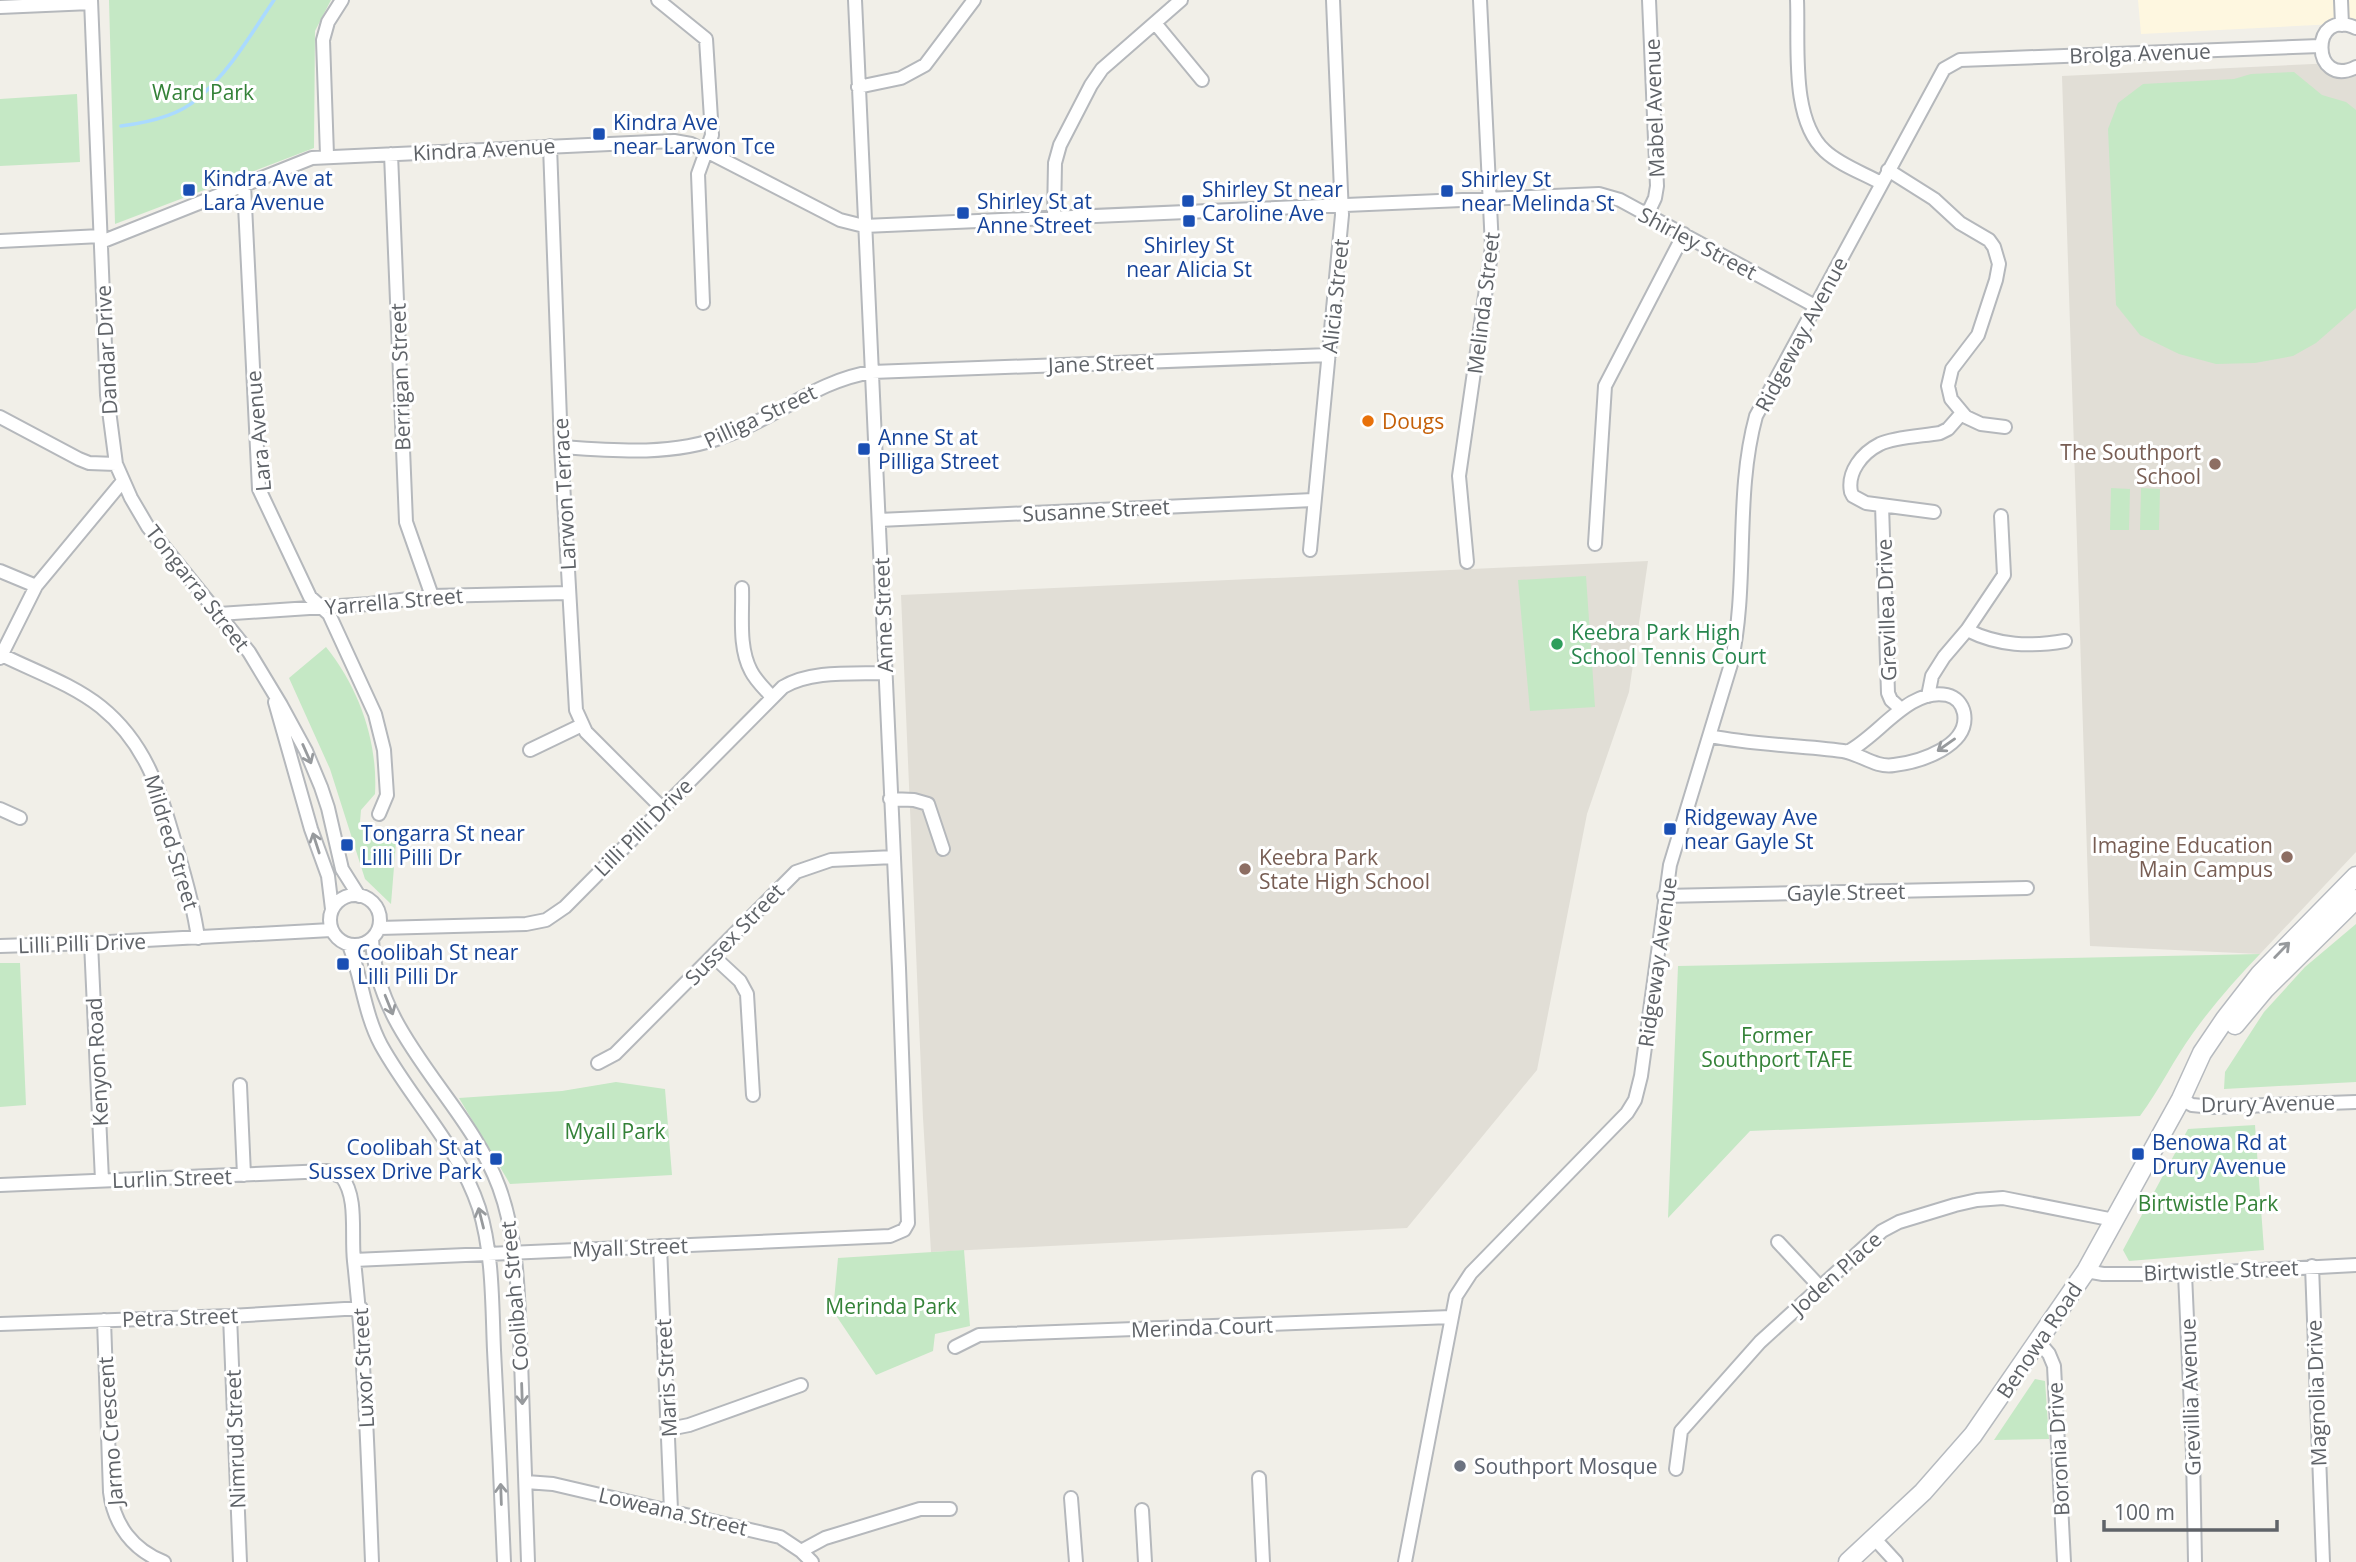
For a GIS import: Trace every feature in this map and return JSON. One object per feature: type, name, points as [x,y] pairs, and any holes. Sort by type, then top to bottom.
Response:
[{"type":"main road","name":"Benowa Road","points":[[1848,1562],[1960,1452],[2086,1271],[2184,1092],[2202,1053],[2260,974],[2356,876]]},
{"type":"main road","name":"Benowa Road","points":[[2184,1092],[2265,989],[2356,899]]},
{"type":"street","points":[[327,155],[323,40],[328,22],[342,0]]},
{"type":"street","points":[[659,0],[706,39],[712,135],[698,174],[703,303]]},
{"type":"street","name":"Anne Street","points":[[855,0],[909,1212],[904,1230]]},
{"type":"street","points":[[858,87],[901,78],[925,65],[974,0]]},
{"type":"street","points":[[1054,217],[1055,163],[1060,145],[1078,109],[1102,69],[1181,0]]},
{"type":"street","name":"Alicia Street","points":[[1310,550],[1342,230],[1333,0]]},
{"type":"street","name":"Melinda Street","points":[[1467,562],[1459,476],[1493,239],[1480,0]]},
{"type":"street","name":"Mabel Avenue","points":[[1647,215],[1657,186],[1649,0]]},
{"type":"street","points":[[1797,0],[1800,97],[1809,131],[1833,157],[1881,183]]},
{"type":"street","points":[[2341,0],[2342,25]]},
{"type":"street","points":[[0,7],[91,1]]},
{"type":"street","name":"Dandar Drive","points":[[91,1],[107,395],[116,464],[123,481]]},
{"type":"street","points":[[1155,23],[1202,80]]},
{"type":"street","points":[[2356,29],[2342,25],[2329,29],[2320,46],[2323,59],[2333,68],[2345,71],[2356,67]]},
{"type":"street","name":"Brolga Avenue","points":[[1960,60],[2320,46]]},
{"type":"street","name":"Ridgeway Avenue","points":[[1405,1562],[1456,1296],[1471,1273],[1627,1113],[1635,1100],[1641,1076],[1670,865],[1710,736],[1738,633],[1747,478],[1753,429],[1765,397],[1944,69],[1960,60]]},
{"type":"street","name":"Kindra Avenue","points":[[0,241],[101,239],[312,158],[327,155],[674,141],[706,151],[825,213],[864,226]]},
{"type":"street","name":"Larwon Terrace","points":[[550,146],[569,593],[575,700],[582,725]]},
{"type":"street","name":"Berrigan Street","points":[[391,153],[406,522],[432,596]]},
{"type":"street","points":[[1888,170],[1934,199],[1960,223],[1989,240],[1994,247],[1998,264],[1996,280],[1978,335],[1952,369],[1949,378],[1951,400],[1962,413],[1981,424],[2004,427]]},
{"type":"street","name":"Lara Avenue","points":[[244,185],[259,489],[310,597],[329,614],[375,714],[384,750],[387,795],[379,814]]},
{"type":"street","name":"Shirley Street","points":[[864,226],[1599,194],[1613,197],[1815,306]]},
{"type":"street","points":[[1595,544],[1605,386],[1684,234]]},
{"type":"street","name":"Jane Street","points":[[872,372],[1329,355]]},
{"type":"street","name":"Pilliga Street","points":[[561,447],[634,450],[696,446],[728,436],[822,387],[872,372]]},
{"type":"street","name":"Grevillea Drive","points":[[1934,512],[1866,503],[1853,496],[1851,475],[1860,461],[1882,443],[1940,433],[1948,429],[1962,413]]},
{"type":"street","points":[[0,417],[79,459],[89,463],[116,464]]},
{"type":"street","points":[[1,657],[36,586],[123,481]]},
{"type":"street","name":"Tongarra Street","points":[[123,481],[148,527],[249,652],[281,705],[306,751],[328,808],[342,869],[359,895]]},
{"type":"street","name":"Susanne Street","points":[[879,520],[1314,500]]},
{"type":"street","name":"Grevillea Drive","points":[[1882,505],[1888,694],[1901,709]]},
{"type":"street","points":[[1928,696],[1932,676],[2004,575],[2001,516]]},
{"type":"street","points":[[0,572],[36,586]]},
{"type":"street","points":[[742,588],[743,649],[746,662],[752,674],[772,697]]},
{"type":"street","name":"Yarrella Street","points":[[219,614],[369,604],[432,596],[569,593]]},
{"type":"street","points":[[1967,630],[1983,638],[2011,644],[2035,645],[2066,641]]},
{"type":"street","name":"Mildred Street","points":[[1,657],[94,701],[110,715],[144,757],[159,788],[194,906],[198,938]]},
{"type":"street","name":"Lilli Pilli Drive","points":[[379,928],[526,923],[546,919],[565,907],[772,697],[791,682],[813,677],[885,673]]},
{"type":"street","name":"Tongarra Street","points":[[274,695],[328,876],[332,909]]},
{"type":"street","points":[[1710,736],[1847,751],[1878,765],[1892,766],[1929,756],[1943,748],[1964,729],[1964,712],[1952,696],[1928,696],[1901,709],[1870,738],[1847,751]]},
{"type":"street","points":[[530,750],[582,725],[662,808]]},
{"type":"street","points":[[891,799],[928,804],[943,849]]},
{"type":"street","points":[[0,809],[20,818]]},
{"type":"street","name":"Sussex Street","points":[[598,1063],[615,1054],[789,878],[804,868],[831,860],[894,857]]},
{"type":"street","name":"Gayle Street","points":[[1664,896],[2027,888]]},
{"type":"street","points":[[359,895],[376,907],[379,928],[372,939],[357,946],[349,945],[335,937],[331,930],[329,923],[332,909],[344,898],[359,895]]},
{"type":"street","name":"Lilli Pilli Drive","points":[[0,946],[331,930]]},
{"type":"street","name":"Coolibah Street","points":[[372,939],[373,962],[397,1023],[483,1150],[506,1207],[514,1252],[528,1562]]},
{"type":"street","name":"Kenyon Road","points":[[91,943],[102,1180]]},
{"type":"street","name":"Coolibah Street","points":[[349,945],[369,1020],[398,1073],[452,1150],[464,1171],[479,1209],[488,1254],[504,1562]]},
{"type":"street","points":[[713,956],[740,981],[747,994],[753,1095]]},
{"type":"street","points":[[240,1085],[244,1175]]},
{"type":"street","name":"Drury Avenue","points":[[2184,1092],[2192,1105],[2213,1107],[2356,1102]]},
{"type":"street","name":"Lurlin Street","points":[[0,1185],[327,1171],[342,1177]]},
{"type":"street","name":"Luxor Street","points":[[342,1177],[350,1191],[360,1308],[372,1562]]},
{"type":"street","name":"Joden Place","points":[[1676,1469],[1681,1430],[1760,1342],[1890,1226],[1916,1216],[1977,1200],[2003,1198],[2114,1220]]},
{"type":"street","name":"Myall Street","points":[[354,1260],[890,1236],[904,1230]]},
{"type":"street","points":[[1778,1242],[1820,1287]]},
{"type":"street","name":"Maris Street","points":[[660,1245],[671,1510]]},
{"type":"street","name":"Birtwistle Street","points":[[2086,1271],[2103,1274],[2185,1274],[2356,1265]]},
{"type":"street","name":"Magnolia Drive","points":[[2312,1266],[2322,1562]]},
{"type":"street","name":"Grevillia Avenue","points":[[2185,1274],[2193,1454],[2194,1562]]},
{"type":"street","name":"Petra Street","points":[[0,1324],[230,1316],[360,1308]]},
{"type":"street","name":"Nimrud Street","points":[[230,1316],[240,1562]]},
{"type":"street","name":"Merinda Court","points":[[955,1347],[979,1335],[1451,1317]]},
{"type":"street","name":"Jarmo Crescent","points":[[104,1320],[113,1512],[130,1540],[145,1553],[164,1562]]},
{"type":"street","name":"Boronia Drive","points":[[2038,1341],[2049,1354],[2054,1366],[2064,1562]]},
{"type":"street","points":[[669,1429],[689,1425],[801,1385]]},
{"type":"street","points":[[1259,1479],[1263,1562]]},
{"type":"street","name":"Loweana Street","points":[[526,1482],[553,1484],[780,1537],[802,1551],[812,1562]]},
{"type":"street","points":[[1071,1498],[1076,1562]]},
{"type":"street","points":[[802,1551],[825,1538],[920,1509],[950,1509]]},
{"type":"street","points":[[1142,1510],[1145,1562]]},
{"type":"street","points":[[1874,1538],[1896,1562]]},
{"type":"shaded area","points":[[2138,0],[2356,0],[2356,23],[2141,34]]},
{"type":"shaded area","name":"The Southport School","points":[[2356,62],[2356,852],[2260,954],[2090,946],[2062,76]]},
{"type":"shaded area","name":"Keebra Park State High School","points":[[1648,561],[1629,692],[1587,814],[1537,1070],[1407,1228],[931,1252],[901,595]]},
{"type":"green space","name":"Ward Park","points":[[109,0],[331,0],[315,31],[314,148],[115,224]]},
{"type":"green space","points":[[2294,72],[2322,95],[2346,102],[2356,110],[2356,308],[2316,343],[2293,356],[2255,363],[2216,364],[2179,354],[2140,335],[2116,305],[2108,129],[2118,103],[2143,84],[2234,79],[2251,74]]},
{"type":"green space","points":[[77,94],[80,162],[0,166],[0,99]]},
{"type":"green space","points":[[2111,488],[2130,489],[2129,530],[2110,530]]},
{"type":"green space","points":[[2141,488],[2160,489],[2159,530],[2140,530]]},
{"type":"green space","name":"Keebra Park High School Tennis Court","points":[[1586,576],[1595,707],[1530,711],[1518,580]]},
{"type":"green space","points":[[326,647],[357,698],[370,735],[375,794],[361,810],[360,822],[370,832],[397,830],[391,904],[365,879],[330,769],[289,678]]},
{"type":"green space","points":[[2356,924],[2356,1082],[2224,1089],[2225,1072],[2264,1012],[2305,967]]},
{"type":"green space","name":"Former Southport TAFE","points":[[2260,954],[2225,992],[2186,1043],[2140,1116],[1750,1131],[1668,1218],[1678,966]]},
{"type":"green space","points":[[0,963],[20,963],[26,1105],[0,1107]]},
{"type":"green space","name":"Myall Park","points":[[616,1082],[665,1089],[672,1175],[510,1184],[459,1098],[562,1091]]},
{"type":"green space","name":"Birtwistle Park","points":[[2255,1125],[2264,1250],[2129,1261],[2123,1250],[2188,1129]]},
{"type":"green space","name":"Merinda Park","points":[[964,1250],[970,1326],[935,1334],[933,1351],[876,1375],[833,1311],[838,1258]]},
{"type":"green space","points":[[2035,1379],[2045,1381],[2049,1439],[1994,1440]]},
{"type":"waterway","points":[[121,126],[151,121],[171,114],[197,99],[229,65],[274,0]]},
{"type":"place","name":"Kindra Ave near Larwon Tce","points":[[599,134]]},
{"type":"place","name":"Kindra Ave at Lara Avenue","points":[[189,190]]},
{"type":"place","name":"Shirley St near Melinda St","points":[[1447,191]]},
{"type":"place","name":"Shirley St near Caroline Ave","points":[[1188,201]]},
{"type":"place","name":"Shirley St at Anne Street","points":[[963,213]]},
{"type":"place","name":"Shirley St near Alicia St","points":[[1189,221]]},
{"type":"place","name":"Dougs","points":[[1368,421]]},
{"type":"place","name":"Anne St at Pilliga Street","points":[[864,449]]},
{"type":"place","name":"The Southport School","points":[[2215,464]]},
{"type":"place","name":"Keebra Park High School Tennis Court","points":[[1557,644]]},
{"type":"place","name":"Ridgeway Ave near Gayle St","points":[[1670,829]]},
{"type":"place","name":"Tongarra St near Lilli Pilli Dr","points":[[347,845]]},
{"type":"place","name":"Imagine Education Main Campus","points":[[2287,857]]},
{"type":"place","name":"Keebra Park State High School","points":[[1245,869]]},
{"type":"place","name":"Coolibah St near Lilli Pilli Dr","points":[[343,964]]},
{"type":"place","name":"Benowa Rd at Drury Avenue","points":[[2138,1154]]},
{"type":"place","name":"Coolibah St at Sussex Drive Park","points":[[496,1159]]},
{"type":"place","name":"Southport Mosque","points":[[1460,1466]]}]
